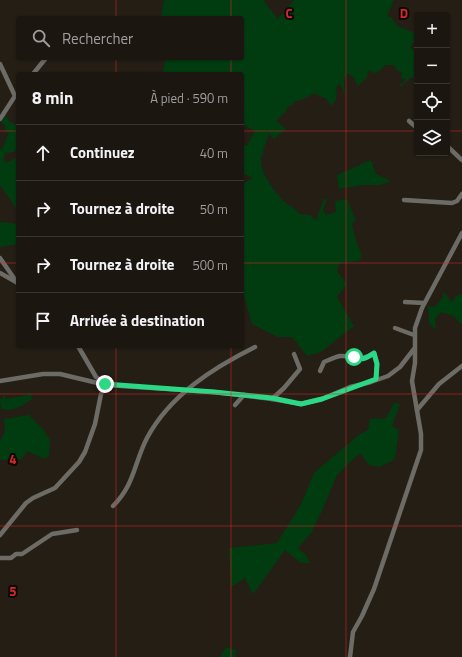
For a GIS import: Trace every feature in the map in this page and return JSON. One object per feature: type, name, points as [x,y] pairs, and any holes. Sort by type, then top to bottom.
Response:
[{"type":"street","points":[[35,72],[44,60]]},
{"type":"street","points":[[0,64],[16,94],[0,119]]},
{"type":"street","points":[[409,121],[414,125]]},
{"type":"street","points":[[450,149],[462,160]]},
{"type":"street","points":[[404,200],[452,204],[462,194]]},
{"type":"street","points":[[350,657],[353,632],[374,589],[394,526],[420,456],[421,443],[418,410],[412,381],[415,363],[414,335],[417,320],[424,303],[462,233]]},
{"type":"street","points":[[0,258],[16,281]]},
{"type":"street","points":[[0,274],[16,283]]},
{"type":"street","points":[[405,302],[424,303]]},
{"type":"street","points":[[395,328],[414,335]]},
{"type":"street","points":[[113,506],[127,489],[147,438],[164,411],[185,391],[218,368],[255,347]]},
{"type":"street","points":[[79,348],[98,378],[106,385]]},
{"type":"street","points":[[0,381],[55,374],[106,385],[244,395],[272,398],[301,404],[322,399],[394,372],[414,349]]},
{"type":"street","points":[[320,371],[324,362],[338,356],[354,357],[360,360],[367,358],[374,353],[377,364],[376,379]]},
{"type":"street","points":[[272,398],[284,388],[300,369],[294,354]]},
{"type":"street","points":[[418,410],[439,384],[462,366]]},
{"type":"street","points":[[0,535],[26,503],[33,498],[55,488],[79,462],[85,452],[95,424],[101,394],[106,385]]},
{"type":"street","points":[[235,405],[244,395]]},
{"type":"street","points":[[0,558],[11,558],[16,554],[22,554],[52,534],[77,530]]},
{"type":"green space","points":[[164,0],[263,0],[278,19],[294,0],[394,0],[387,16],[392,18],[397,26],[414,33],[414,42],[410,47],[414,51],[414,78],[411,77],[401,87],[400,84],[404,83],[405,79],[401,78],[402,73],[397,70],[394,65],[385,65],[381,70],[375,73],[368,71],[367,77],[359,85],[357,85],[354,78],[347,73],[344,81],[345,97],[342,87],[339,84],[335,90],[337,95],[336,99],[331,106],[326,98],[319,96],[317,93],[295,101],[291,107],[289,105],[286,111],[276,121],[286,129],[274,139],[269,134],[264,147],[261,165],[266,177],[273,189],[281,198],[299,214],[310,215],[316,220],[324,199],[327,199],[323,210],[326,215],[336,212],[335,201],[347,199],[356,221],[353,222],[352,225],[357,244],[362,255],[359,261],[340,263],[337,271],[347,284],[337,297],[354,326],[321,352],[307,356],[292,337],[278,337],[252,324],[244,295],[244,183],[253,178],[244,174],[244,146],[247,146],[255,131],[244,125],[244,72],[163,72],[165,60],[244,60],[244,16],[161,16]]},
{"type":"green space","points":[[6,113],[8,120],[16,126],[16,149],[14,152],[6,153],[3,159],[6,163],[16,158],[16,208],[0,185],[0,148],[2,149],[9,133],[5,131],[5,125],[1,123]]},
{"type":"green space","points":[[371,160],[376,174],[391,181],[380,185],[363,185],[339,189],[337,175]]},
{"type":"green space","points":[[0,222],[16,224],[16,244],[0,247]]},
{"type":"green space","points":[[443,291],[452,302],[456,296],[462,294],[462,325],[454,316],[441,312],[435,319],[436,330],[429,323],[428,306],[435,307],[443,297]]},
{"type":"green space","points":[[31,392],[32,399],[21,406],[10,410],[1,409],[0,399],[3,399],[3,396],[5,395],[6,399],[28,395]]},
{"type":"green space","points":[[394,403],[400,404],[392,426],[399,430],[395,459],[380,467],[369,465],[360,453],[337,475],[311,533],[298,548],[306,555],[310,563],[301,563],[285,550],[253,594],[245,578],[231,587],[229,548],[277,543],[300,506],[314,473],[360,434],[368,430],[370,419],[386,418]]},
{"type":"green space","points":[[29,415],[41,427],[50,440],[49,456],[44,459],[27,451],[22,459],[0,460],[0,441],[5,431],[4,419]]},
{"type":"green space","points":[[226,647],[236,650],[235,657],[220,657]]},
{"type":"route","points":[[105,384],[167,390],[214,392],[272,398],[285,402],[301,404],[322,399],[376,379],[377,364],[374,353],[367,358],[360,360],[354,357]]}]
